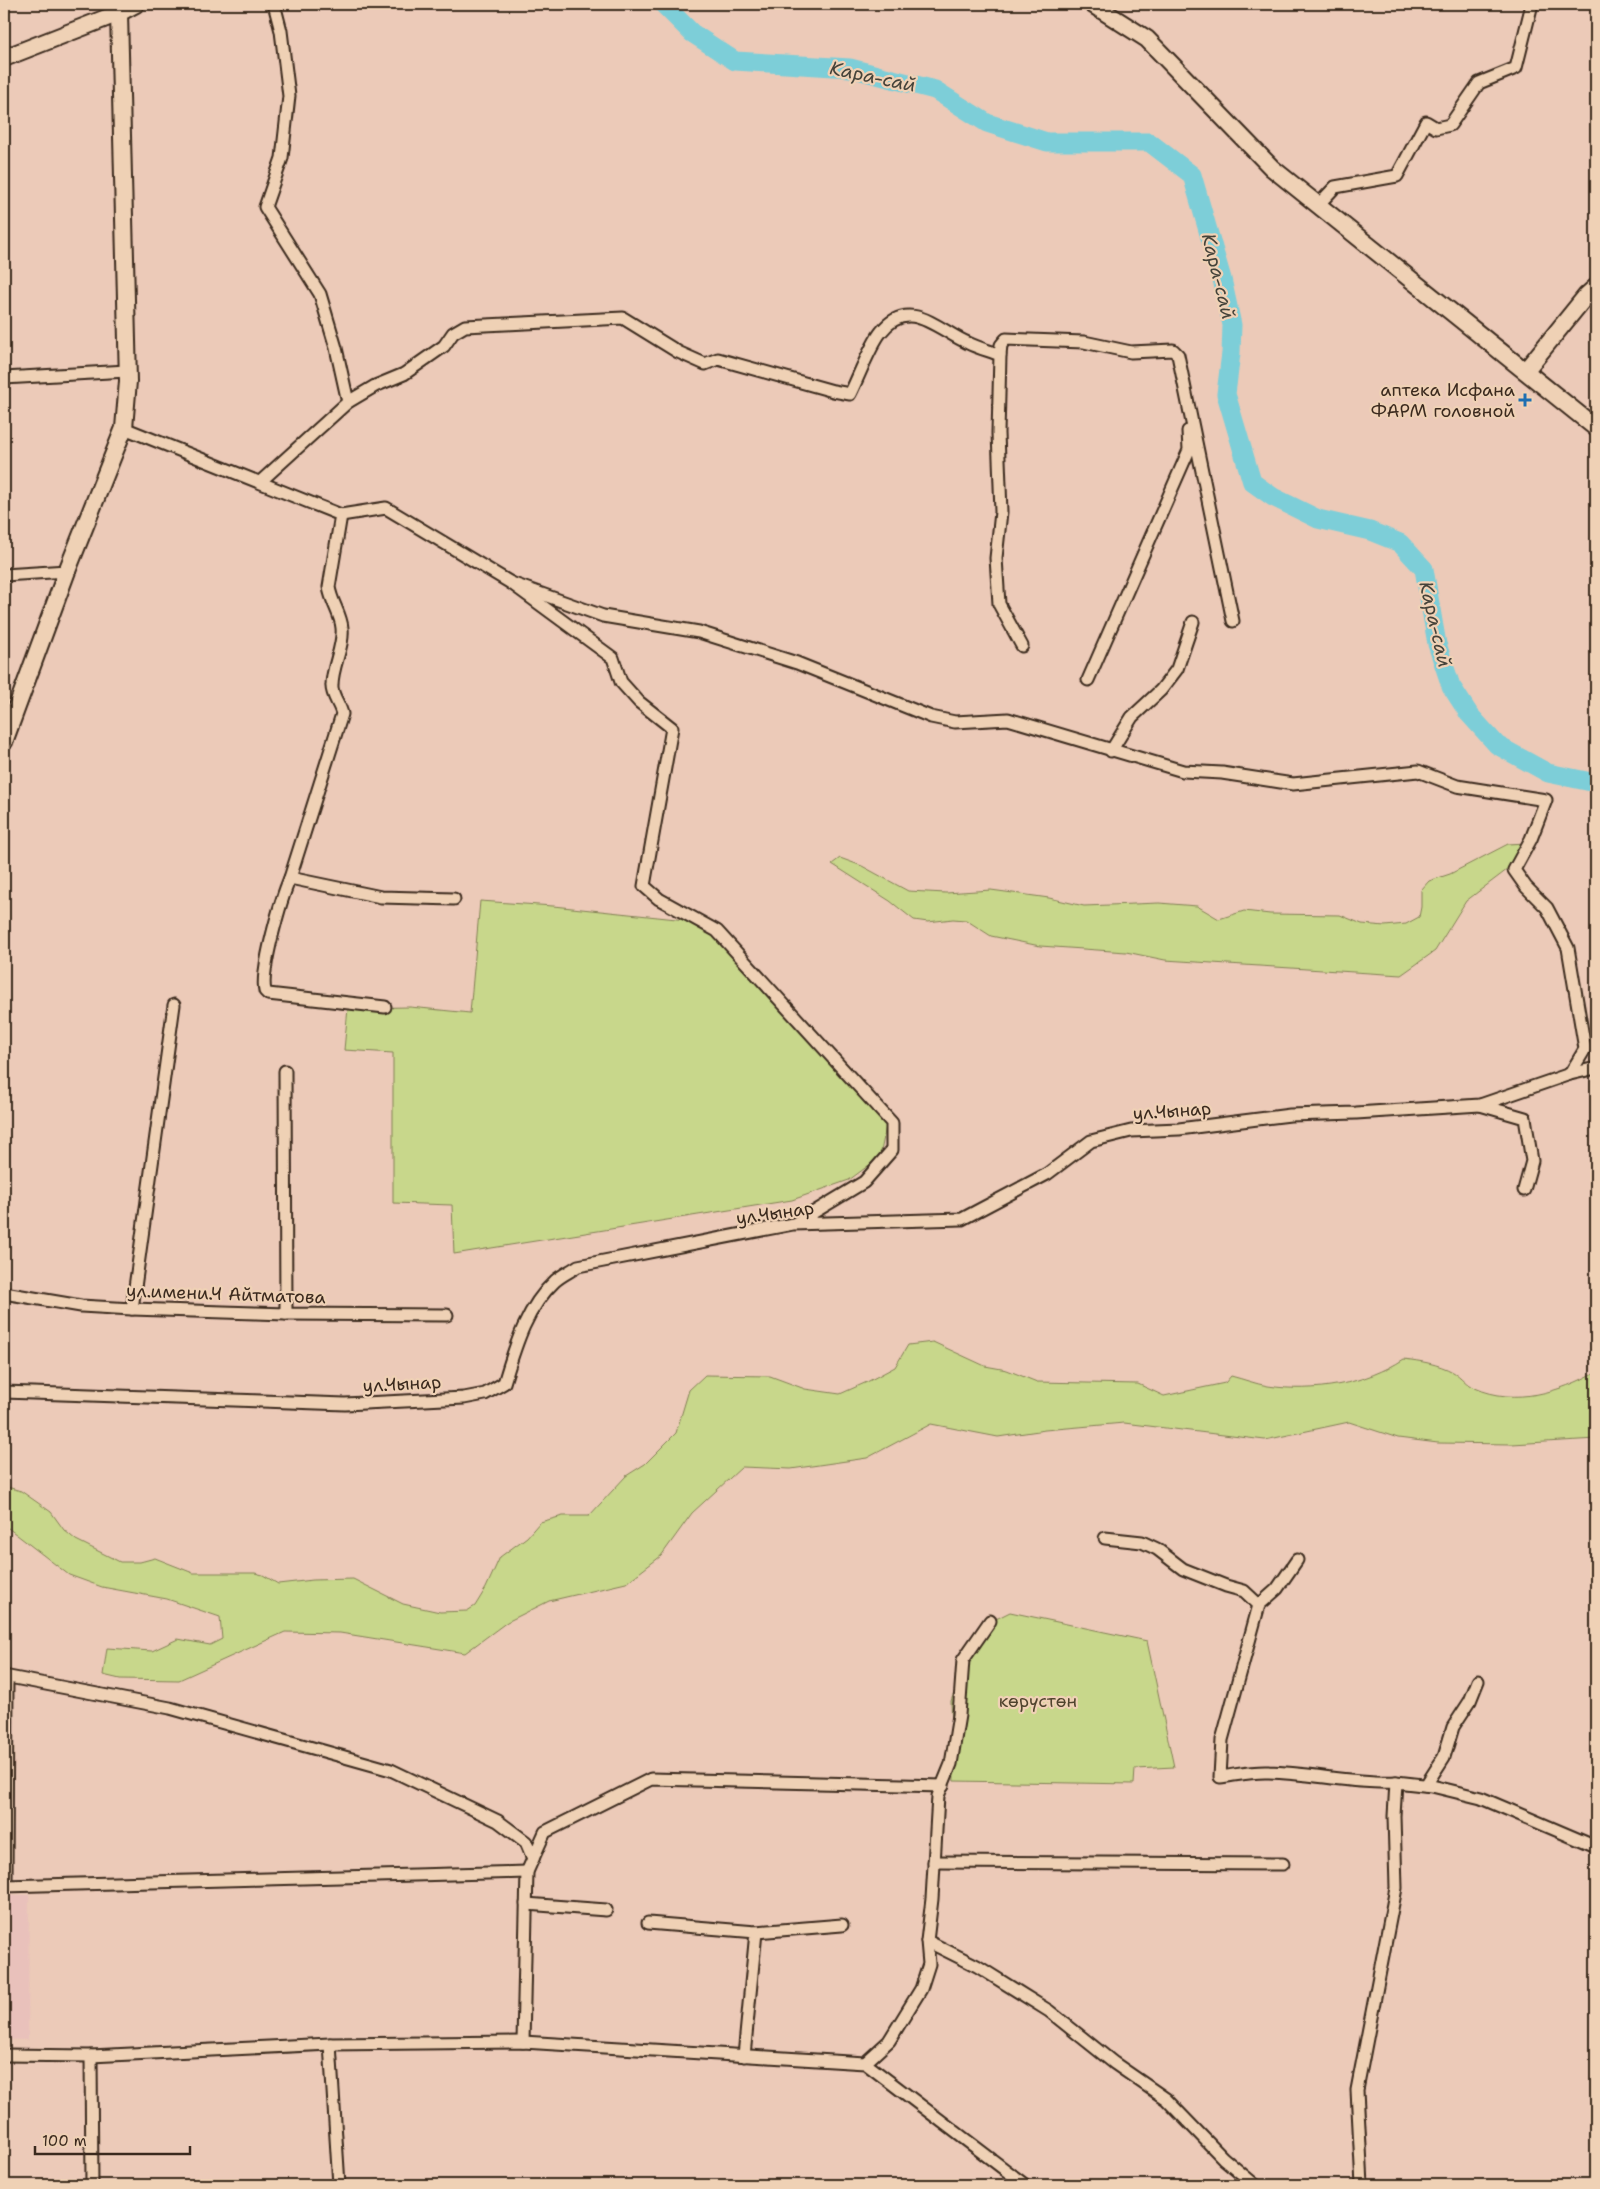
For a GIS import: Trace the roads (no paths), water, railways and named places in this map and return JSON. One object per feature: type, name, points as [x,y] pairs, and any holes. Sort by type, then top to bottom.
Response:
[{"type":"street","points":[[4,58],[119,13],[136,4]]},
{"type":"street","points":[[274,4],[281,31],[289,96],[282,158],[265,207],[320,294],[336,348],[348,402]]},
{"type":"street","points":[[1092,4],[1147,39],[1272,168],[1596,428]]},
{"type":"street","points":[[1318,205],[1335,187],[1397,176],[1426,122],[1436,128],[1446,128],[1479,83],[1516,68],[1532,4]]},
{"type":"street","points":[[4,742],[67,571],[124,428],[127,371],[119,13]]},
{"type":"street","points":[[1526,370],[1586,296],[1596,287]]},
{"type":"street","points":[[260,482],[348,402],[375,386],[404,374],[444,346],[453,333],[465,326],[623,318],[678,352],[705,364],[718,359],[824,389],[850,394],[880,333],[892,320],[909,315],[933,322],[967,342],[1000,355]]},
{"type":"street","points":[[1022,646],[998,604],[996,558],[1001,512],[998,433],[1000,344],[1006,339],[1084,342],[1131,352],[1173,350],[1178,355],[1233,621]]},
{"type":"street","points":[[1088,680],[1189,450],[1186,396],[1178,355]]},
{"type":"street","points":[[4,378],[127,371]]},
{"type":"street","points":[[124,428],[341,515],[386,508],[512,583],[613,658],[621,682],[639,702],[672,728],[644,886],[659,899],[717,931],[892,1123],[892,1150],[864,1182],[793,1224]]},
{"type":"street","points":[[341,515],[329,587],[330,599],[342,626],[331,688],[341,707],[342,714],[290,878],[270,948],[264,981],[265,991],[268,994],[385,1007]]},
{"type":"street","points":[[4,575],[67,571]]},
{"type":"street","points":[[512,583],[603,616],[699,632],[797,663],[931,717],[955,722],[1008,719],[1183,771],[1222,773],[1293,784],[1418,771],[1457,786],[1546,800],[1531,839],[1514,870],[1526,887],[1547,908],[1568,948],[1585,1049],[1570,1074]]},
{"type":"street","points":[[1111,751],[1132,717],[1161,690],[1177,669],[1193,622]]},
{"type":"street","points":[[290,878],[376,896],[454,899]]},
{"type":"street","points":[[132,1309],[174,1005]]},
{"type":"street","name":"ул.Чынар","points":[[4,1392],[344,1404],[464,1398],[485,1394],[504,1383],[516,1344],[532,1309],[556,1280],[578,1266],[793,1224],[962,1219],[1047,1174],[1091,1141],[1131,1131],[1179,1129],[1290,1115],[1480,1105],[1570,1074],[1596,1068]]},
{"type":"street","points":[[285,1071],[286,1314]]},
{"type":"street","points":[[1480,1105],[1525,1118],[1532,1161],[1524,1190]]},
{"type":"street","name":"ул.имени.Ч Айтматова","points":[[4,1293],[81,1306],[132,1309],[286,1314],[448,1315]]},
{"type":"street","points":[[1105,1538],[1142,1542],[1157,1549],[1183,1569],[1244,1591],[1259,1605]]},
{"type":"street","points":[[1298,1560],[1278,1589],[1259,1605],[1222,1740],[1220,1777],[1268,1772],[1315,1775],[1370,1783],[1396,1782],[1426,1785],[1481,1798],[1596,1847]]},
{"type":"street","points":[[865,2063],[889,2041],[921,1989],[930,1964],[927,1941],[938,1796],[944,1786],[951,1764],[959,1715],[963,1660],[990,1621]]},
{"type":"street","points":[[527,1872],[5,1886],[5,1676],[170,1708],[391,1770],[498,1821],[526,1842],[533,1858]]},
{"type":"street","points":[[1426,1785],[1444,1757],[1453,1727],[1470,1701],[1478,1681]]},
{"type":"street","points":[[523,2042],[527,1872],[545,1832],[651,1779],[944,1786]]},
{"type":"street","points":[[1362,2185],[1357,2090],[1396,1888],[1394,1816],[1396,1782]]},
{"type":"street","points":[[934,1862],[1283,1864]]},
{"type":"street","points":[[526,1904],[606,1910]]},
{"type":"street","points":[[648,1923],[756,1932],[842,1925]]},
{"type":"street","points":[[744,2056],[756,1932]]},
{"type":"street","points":[[927,1941],[977,1966],[1049,2011],[1114,2063],[1166,2099],[1223,2158],[1255,2185]]},
{"type":"street","points":[[4,2055],[91,2056],[330,2044],[523,2042],[865,2063],[1025,2185]]},
{"type":"street","points":[[330,2044],[339,2185]]},
{"type":"street","points":[[91,2056],[92,2185]]},
{"type":"waterway","name":"Кара-сай","points":[[663,4],[692,33],[735,61],[850,68],[935,90],[987,123],[1047,142],[1149,142],[1192,175],[1222,279],[1232,325],[1226,394],[1252,482],[1273,497],[1318,519],[1370,531],[1400,543],[1424,569],[1437,644],[1451,686],[1469,714],[1497,745],[1548,773],[1596,783]]},
{"type":"place","name":"аптека Исфана ФАРМ головной","points":[[1525,400]]},
{"type":"park label","name":"көрүстөн","points":[[1038,1701]]}]
